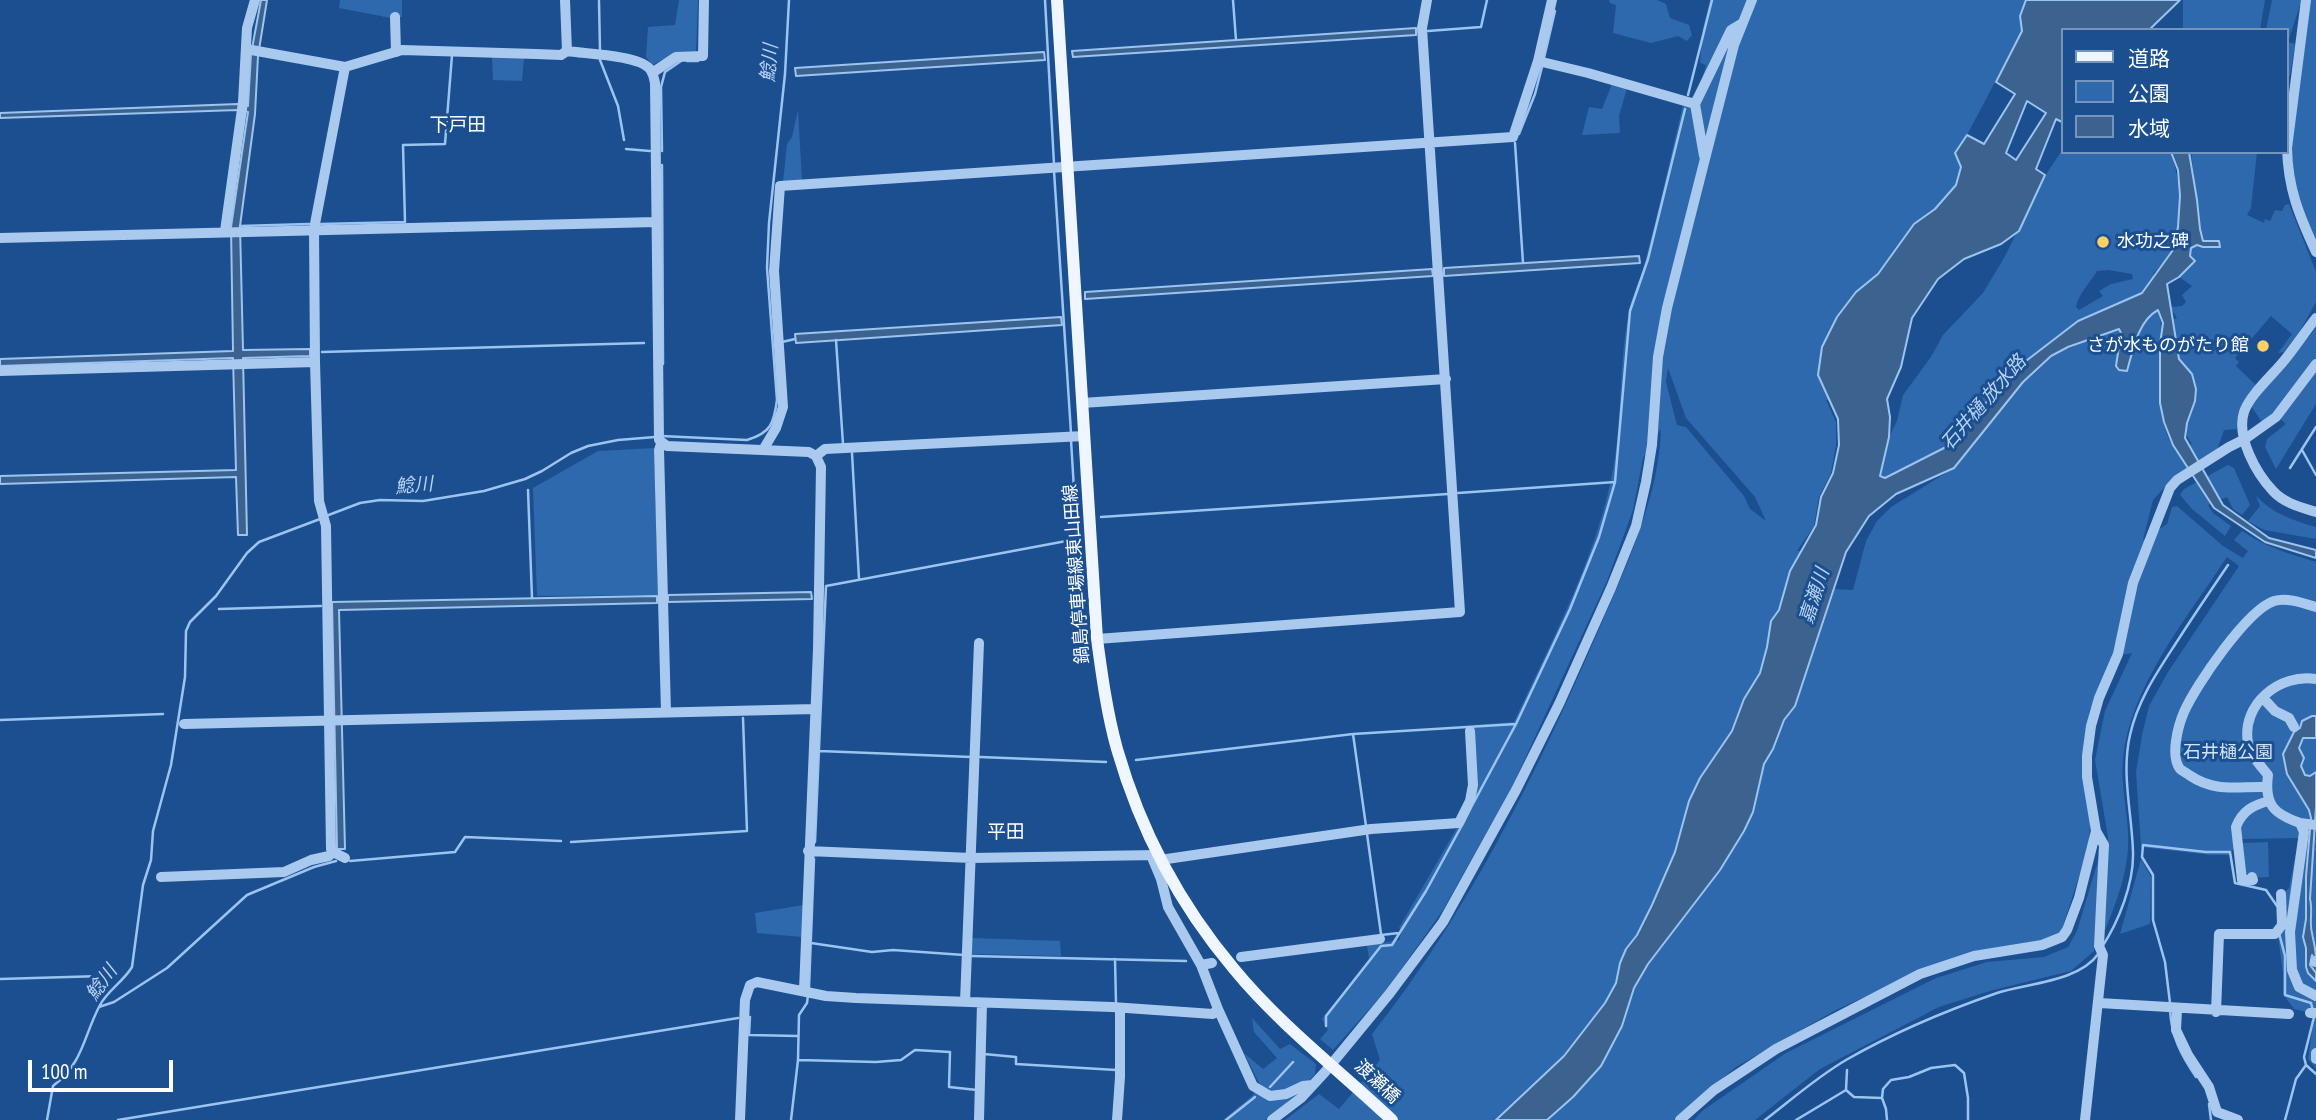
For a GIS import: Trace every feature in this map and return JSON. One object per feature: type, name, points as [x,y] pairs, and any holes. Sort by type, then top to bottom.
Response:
[{"type":"main road","name":"鍋島停車場線東山田線","points":[[1057,0],[1058,167],[1082,403],[1075,436],[1097,639],[1106,702],[1117,748],[1156,857],[1196,918],[1234,969],[1334,1067]]},
{"type":"main road","name":"渡瀬橋","points":[[1334,1067],[1392,1120]]},
{"type":"street","points":[[227,231],[243,108],[247,28],[255,0]]},
{"type":"street","points":[[565,0],[567,51]]},
{"type":"street","points":[[652,73],[676,57],[703,57],[704,0]]},
{"type":"street","points":[[1097,639],[1460,612],[1422,28],[1427,0]]},
{"type":"street","points":[[763,450],[776,428],[783,407],[774,271],[780,186],[1513,137],[1538,61],[1552,0]]},
{"type":"street","points":[[1272,1120],[1301,1098],[1334,1067],[1443,922],[1559,704],[1611,588],[1636,526],[1646,482],[1652,445],[1658,357],[1667,308],[1741,24],[1752,0]]},
{"type":"street","points":[[2288,140],[2306,0]]},
{"type":"street","points":[[395,17],[396,52]]},
{"type":"street","points":[[1704,160],[1695,104],[1731,30],[1741,24]]},
{"type":"street","points":[[246,49],[345,67],[402,50],[561,55],[567,51],[638,61],[652,73],[655,83],[659,450],[666,712]]},
{"type":"street","points":[[1538,61],[1695,104]]},
{"type":"street","points":[[160,877],[284,872],[311,860],[329,856],[333,852],[328,721],[326,523],[320,507],[315,362],[314,229],[345,67]]},
{"type":"street","points":[[2287,154],[2292,196],[2316,252]]},
{"type":"street","points":[[0,238],[656,222]]},
{"type":"street","points":[[2316,318],[2249,402],[2242,421],[2245,439],[2256,468],[2273,491],[2293,505],[2316,512]]},
{"type":"street","points":[[0,371],[315,362]]},
{"type":"street","points":[[1680,1120],[1714,1090],[1776,1049],[1920,974],[1974,956],[2042,945],[2062,937],[2079,898],[2096,831],[2087,778],[2091,726],[2099,698],[2119,654],[2133,583],[2170,488],[2176,480],[2276,417],[2316,364]]},
{"type":"street","points":[[1082,403],[1446,379]]},
{"type":"street","points":[[816,456],[825,449],[1075,436]]},
{"type":"street","points":[[660,442],[667,446],[809,452],[816,456],[821,467],[815,709],[808,851],[808,991]]},
{"type":"street","points":[[2267,787],[2217,788],[2181,769],[2176,757],[2183,714],[2215,663],[2249,618],[2260,608],[2276,600],[2296,601],[2316,607]]},
{"type":"street","points":[[965,1002],[979,643]]},
{"type":"street","points":[[2316,679],[2298,678],[2273,688],[2253,711],[2248,744],[2268,775],[2269,801],[2280,816],[2316,825]]},
{"type":"street","points":[[2263,698],[2275,711],[2289,718],[2294,727]]},
{"type":"street","points":[[184,724],[815,709]]},
{"type":"street","points":[[808,851],[971,859],[1156,857],[1371,829],[1458,823],[1470,802],[1473,785],[1469,731]]},
{"type":"street","points":[[2252,877],[2253,880],[2242,880],[2236,827],[2247,810],[2269,801]]},
{"type":"street","points":[[2301,823],[2304,832],[2290,932],[2292,970],[2299,987],[2316,996]]},
{"type":"street","points":[[2085,1120],[2099,1003],[2104,845],[2096,831]]},
{"type":"street","points":[[333,852],[345,858]]},
{"type":"street","points":[[1156,857],[1168,907],[1200,965],[1252,1086],[1270,1096],[1313,1085]]},
{"type":"street","points":[[2217,1012],[2219,934],[2274,934],[2282,925],[2281,894]]},
{"type":"street","points":[[1241,957],[1380,939]]},
{"type":"street","points":[[1200,965],[1212,963]]},
{"type":"street","points":[[740,1120],[747,990],[757,982],[856,998],[1213,1014],[1218,1009]]},
{"type":"street","points":[[979,1120],[982,1003]]},
{"type":"street","points":[[2099,1003],[2217,1012],[2289,1014]]},
{"type":"street","points":[[1118,1120],[1120,1008]]},
{"type":"street","points":[[2172,1009],[2176,1030],[2188,1055],[2209,1087],[2217,1112],[2238,1120]]},
{"type":"street","points":[[2316,1053],[2316,1059]]},
{"type":"green space","points":[[340,0],[402,0],[402,17],[391,18],[339,8]]},
{"type":"green space","points":[[679,0],[698,0],[696,52],[676,53],[652,65],[646,57],[648,27],[675,25]]},
{"type":"green space","points":[[1609,0],[1657,0],[1666,4],[1670,18],[1689,25],[1692,35],[1687,41],[1678,36],[1651,43],[1613,33],[1616,5]]},
{"type":"green space","name":"石井樋公園","points":[[1710,0],[2052,0],[2022,31],[1967,135],[1955,152],[1962,167],[1956,185],[1935,209],[1914,224],[1878,274],[1856,292],[1818,375],[1831,401],[1826,400],[1836,422],[1836,445],[1831,473],[1819,497],[1814,526],[1797,551],[1801,551],[1790,571],[1833,589],[1853,590],[1866,541],[1877,521],[1891,507],[1954,468],[2023,382],[2050,356],[2119,329],[2121,333],[2116,366],[2127,371],[2141,329],[2158,310],[2161,324],[2160,401],[2165,428],[2176,451],[2192,444],[2187,436],[2187,423],[2195,401],[2196,389],[2192,374],[2179,359],[2172,320],[2177,318],[2170,307],[2182,306],[2186,302],[2182,295],[2192,286],[2179,277],[2195,262],[2189,256],[2191,248],[2197,245],[2220,246],[2219,241],[2203,241],[2191,154],[2257,154],[2251,208],[2247,215],[2264,223],[2265,219],[2270,221],[2275,210],[2282,211],[2285,205],[2289,204],[2316,272],[2316,302],[2300,331],[2284,352],[2278,353],[2292,334],[2271,316],[2235,358],[2239,362],[2236,366],[2256,385],[2240,412],[2237,429],[2224,430],[2217,450],[2176,475],[2153,500],[2143,540],[2167,524],[2172,507],[2177,506],[2223,546],[2243,558],[2248,551],[2234,540],[2242,531],[2269,546],[2316,562],[2316,1068],[2308,1059],[2314,1017],[2310,1013],[2294,1009],[2283,994],[2278,936],[2283,894],[2289,888],[2299,838],[2241,839],[2229,855],[2141,847],[2136,772],[2149,706],[2168,672],[2239,566],[2227,557],[2163,653],[2137,705],[2128,732],[2122,770],[2128,838],[2127,860],[2119,893],[2103,936],[2108,837],[2095,760],[2105,711],[2132,653],[2114,656],[2090,710],[2084,743],[2091,816],[2088,849],[2061,932],[2048,940],[1937,964],[1836,1010],[1736,1067],[1674,1120],[1285,1120],[1319,1094],[1339,1109],[1380,1060],[1372,1034],[1439,941],[1497,842],[1549,740],[1628,560],[1654,482],[1661,429],[1643,458],[1633,510],[1607,581],[1512,787],[1443,910],[1388,988],[1333,1050],[1320,1039],[1328,1030],[1322,1019],[1369,959],[1367,946],[1399,940],[1402,931],[1399,928],[1476,795],[1474,725],[1514,722],[1594,542],[1615,459],[1629,311],[1644,266],[1683,105],[1699,90],[1706,65],[1700,63],[1703,28]],"holes":[[[1668,368],[1686,418],[1755,497],[1766,521],[1750,509],[1744,496],[1686,427],[1677,425],[1666,382]]]},
{"type":"green space","points":[[2183,0],[2265,0],[2260,28],[2183,28]]},
{"type":"green space","points":[[2272,0],[2316,0],[2316,240],[2304,217],[2297,194],[2291,150],[2309,6],[2300,5],[2288,42],[2288,28],[2266,28]]},
{"type":"green space","points":[[2288,42],[2295,44],[2288,76]]},
{"type":"green space","points":[[492,56],[524,58],[522,81],[493,80]]},
{"type":"green space","points":[[1612,84],[1627,88],[1619,116],[1620,133],[1582,135],[1589,107],[1602,109]]},
{"type":"green space","points":[[798,110],[802,181],[783,182],[787,144],[792,137]]},
{"type":"green space","points":[[2060,153],[2172,154],[2180,203],[2179,230],[2172,252],[2153,274],[2142,293],[2078,321],[2060,334],[1992,395],[1946,447],[1885,478],[1880,476],[1903,395],[1931,357],[1943,335],[1983,293],[2004,258],[2045,176]],"holes":[[[2097,271],[2132,274],[2133,279],[2111,284],[2099,291],[2103,296],[2079,310],[2076,307]]]},
{"type":"green space","points":[[2316,328],[2316,404],[2276,469],[2265,447],[2267,439],[2286,424],[2274,413],[2262,422],[2251,406]]},
{"type":"green space","points":[[654,448],[658,595],[537,596],[533,488],[598,451]]},
{"type":"green space","points":[[2228,465],[2234,468],[2250,505],[2242,515],[2233,509],[2227,497],[2208,505],[2213,513],[2231,526],[2225,536],[2192,509],[2180,495],[2184,489]]},
{"type":"green space","points":[[2256,496],[2284,516],[2316,527],[2316,539],[2264,530],[2248,521],[2260,506]]},
{"type":"green space","points":[[2268,842],[2269,877],[2244,878],[2243,843]]},
{"type":"green space","points":[[2100,854],[2094,951],[2071,971],[1993,990],[1939,1007],[1820,1069],[1755,1120],[1694,1120],[1702,1111],[1786,1053],[1936,978],[1987,962],[2044,957],[2068,947],[2077,931]]},
{"type":"green space","points":[[2141,859],[2151,877],[2150,924],[2120,934]]},
{"type":"green space","points":[[803,905],[802,937],[757,933],[755,913]]},
{"type":"green space","points":[[971,938],[1060,941],[1061,956],[971,954]]},
{"type":"green space","points":[[1252,1018],[1280,1049],[1290,1044],[1316,1064],[1315,1074],[1295,1098],[1265,1120],[1223,1120],[1252,1096],[1260,1085],[1244,1053],[1263,1069],[1277,1058],[1254,1032]]},
{"type":"water","points":[[261,0],[267,0],[258,56],[255,114],[240,226],[243,350],[310,349],[310,356],[243,358],[247,535],[238,535],[236,477],[0,484],[0,476],[236,470],[233,358],[0,366],[0,359],[233,351],[231,227],[248,112],[238,110],[0,118],[0,113],[238,104],[248,106],[251,54]]},
{"type":"water","name":"嘉瀬川","points":[[2026,0],[2180,0],[2151,28],[2060,28],[2060,121],[2056,119],[2036,169],[2045,175],[2019,231],[2001,244],[1964,259],[1938,279],[1912,318],[1901,367],[1887,399],[1889,437],[1880,476],[1885,478],[1946,447],[1961,434],[1992,395],[2022,364],[2078,321],[2142,293],[2173,250],[2178,227],[2178,170],[2172,154],[2189,154],[2203,241],[2219,241],[2220,247],[2197,245],[2191,248],[2190,256],[2195,261],[2179,277],[2167,284],[2179,359],[2192,374],[2196,389],[2185,438],[2223,505],[2269,538],[2316,550],[2316,558],[2265,542],[2214,508],[2173,445],[2160,403],[2160,344],[2163,323],[2158,310],[2141,329],[2127,371],[2119,370],[2116,366],[2121,333],[2119,329],[2051,356],[2023,382],[1954,468],[1896,494],[1869,516],[1846,552],[1795,706],[1784,720],[1764,764],[1753,812],[1744,831],[1720,870],[1648,964],[1634,988],[1622,1026],[1601,1066],[1573,1097],[1547,1120],[1496,1120],[1564,1056],[1605,1003],[1616,983],[1626,949],[1637,935],[1675,852],[1689,801],[1700,778],[1732,731],[1744,699],[1760,673],[1771,621],[1779,610],[1790,571],[1816,525],[1821,497],[1833,473],[1839,445],[1838,419],[1818,375],[1822,347],[1837,317],[1856,292],[1878,274],[1914,224],[1935,209],[1956,185],[1961,167],[1955,153],[1967,135],[1984,144],[2015,94],[1996,82],[2022,31],[2020,16]],"holes":[[[2027,101],[2046,113],[2016,160],[2006,153]]]},
{"type":"water","points":[[1416,28],[1416,35],[1073,57],[1072,51]]},
{"type":"water","points":[[1044,52],[1045,60],[796,76],[795,68]]},
{"type":"water","points":[[1639,256],[1640,263],[1444,276],[1444,268]]},
{"type":"water","points":[[1432,269],[1433,276],[1085,299],[1085,292]]},
{"type":"water","points":[[1061,317],[1062,325],[796,343],[795,334]]},
{"type":"water","points":[[811,592],[812,599],[668,602],[668,595]]},
{"type":"water","points":[[657,596],[657,603],[339,610],[345,849],[337,849],[332,602]]},
{"type":"water","points":[[2316,716],[2316,738],[2303,738],[2299,748],[2304,758],[2301,766],[2305,775],[2310,776],[2316,772],[2310,899],[2316,961],[2312,955],[2310,965],[2316,973],[2316,981],[2306,967],[2303,937],[2311,818],[2287,774],[2283,754],[2302,721]]},
{"type":"waterway","name":"鯰川","points":[[661,436],[747,440],[766,430],[774,415],[777,400],[767,268],[789,0]]},
{"type":"waterway","points":[[1045,0],[1054,164]]},
{"type":"waterway","points":[[1233,0],[1236,40]]},
{"type":"waterway","points":[[1428,31],[1481,27],[1487,0]]},
{"type":"waterway","points":[[1688,95],[1712,0]]},
{"type":"waterway","points":[[599,1],[600,50]]},
{"type":"waterway","points":[[1544,58],[1555,11]]},
{"type":"waterway","points":[[321,224],[405,222],[403,145],[445,144],[452,55]]},
{"type":"waterway","points":[[600,60],[618,106],[624,140]]},
{"type":"waterway","points":[[662,151],[661,87],[665,72],[681,61]]},
{"type":"waterway","points":[[687,61],[698,61]]},
{"type":"waterway","points":[[1519,134],[1535,94],[1542,67]]},
{"type":"waterway","points":[[1474,802],[1516,724],[1570,609],[1599,537],[1615,482],[1630,311],[1648,259],[1685,109]]},
{"type":"waterway","points":[[1515,143],[1523,263]]},
{"type":"waterway","points":[[626,149],[650,151]]},
{"type":"waterway","points":[[662,165],[663,364]]},
{"type":"waterway","points":[[1054,171],[1071,433]]},
{"type":"waterway","points":[[240,226],[309,224]]},
{"type":"waterway","points":[[782,342],[795,339]]},
{"type":"waterway","points":[[836,340],[843,444]]},
{"type":"waterway","points":[[322,352],[644,343]]},
{"type":"waterway","points":[[2290,468],[2316,427]]},
{"type":"waterway","name":"鯰川","points":[[326,516],[360,503],[380,500],[423,501],[484,491],[525,479],[588,446],[655,437]]},
{"type":"waterway","points":[[815,842],[826,586],[1077,539],[1071,440]]},
{"type":"waterway","points":[[2302,450],[2316,475]]},
{"type":"waterway","points":[[852,453],[859,579]]},
{"type":"waterway","points":[[1458,493],[1615,482]]},
{"type":"waterway","points":[[528,490],[532,598]]},
{"type":"waterway","points":[[1101,517],[1448,494]]},
{"type":"waterway","name":"鯰川","points":[[47,1120],[53,1086],[77,1058],[103,1000],[132,967],[143,885],[151,860],[153,831],[171,765],[185,677],[186,631],[190,622],[216,596],[247,553],[259,542],[320,519]]},
{"type":"waterway","points":[[2102,947],[2120,914],[2133,864],[2127,764],[2134,722],[2143,697],[2156,674],[2228,565]]},
{"type":"waterway","points":[[219,609],[321,606]]},
{"type":"waterway","points":[[0,720],[163,714]]},
{"type":"waterway","points":[[571,842],[747,831],[743,718]]},
{"type":"waterway","points":[[1136,760],[1353,734],[1516,724]]},
{"type":"waterway","points":[[1353,734],[1366,826]]},
{"type":"waterway","points":[[820,751],[971,757]]},
{"type":"waterway","points":[[980,757],[1106,762]]},
{"type":"waterway","points":[[1326,1026],[1326,1016],[1381,946],[1392,945],[1461,827]]},
{"type":"waterway","points":[[1367,834],[1381,934]]},
{"type":"waterway","points":[[350,861],[455,852],[465,837],[561,841]]},
{"type":"waterway","points":[[2170,1003],[2165,962],[2153,920],[2153,875],[2142,857],[2143,845],[2230,852],[2235,883],[2266,890],[2277,906]]},
{"type":"waterway","points":[[809,988],[814,859]]},
{"type":"waterway","points":[[99,1007],[114,1002],[167,968],[247,895],[314,867],[336,861]]},
{"type":"waterway","points":[[1381,935],[1399,933]]},
{"type":"waterway","points":[[2279,933],[2285,956],[2285,995],[2311,1003],[2313,1011]]},
{"type":"waterway","points":[[811,943],[872,952],[893,950],[964,955]]},
{"type":"waterway","points":[[1765,1120],[1825,1074],[1882,1041],[1997,993],[2066,976],[2090,963],[2099,953]]},
{"type":"waterway","points":[[971,956],[1186,961]]},
{"type":"waterway","points":[[1115,959],[1116,1003]]},
{"type":"waterway","points":[[0,979],[102,976]]},
{"type":"waterway","points":[[791,1120],[798,1060],[799,1015],[807,1003],[808,995]]},
{"type":"waterway","points":[[2170,1009],[2172,1028],[2178,1045],[2196,1077]]},
{"type":"waterway","points":[[750,1017],[749,1035],[798,1036]]},
{"type":"waterway","points":[[2314,1017],[2304,1057],[2306,1065],[2316,1074]]},
{"type":"waterway","points":[[118,1120],[738,1018]]},
{"type":"waterway","points":[[799,1060],[876,1062],[901,1060],[915,1050],[950,1052],[949,1087],[977,1090]]},
{"type":"waterway","points":[[984,1056],[1016,1057],[1016,1064],[1116,1068]]},
{"type":"waterway","points":[[1270,1087],[1293,1062]]},
{"type":"waterway","points":[[1882,1098],[1883,1089],[1891,1080],[1909,1077],[1931,1068],[1955,1065],[1964,1073],[1968,1120]]},
{"type":"waterway","points":[[2285,1120],[2296,1079],[2306,1065]]},
{"type":"waterway","points":[[1847,1070],[1846,1090],[1854,1097],[1882,1098],[1887,1120]]},
{"type":"waterway","points":[[1796,1120],[1846,1090]]},
{"type":"waterway","points":[[1226,1120],[1255,1097]]},
{"type":"waterway","points":[[2209,1104],[2211,1120]]},
{"type":"place","name":"水功之碑","points":[[2103,242]]},
{"type":"place","name":"さが水ものがたり館","points":[[2263,346]]},
{"type":"district","name":"下戸田","points":[[458,126]]},
{"type":"district","name":"平田","points":[[1006,833]]},
{"type":"water label","name":"石井樋 放水路","points":[[1984,403]]}]
